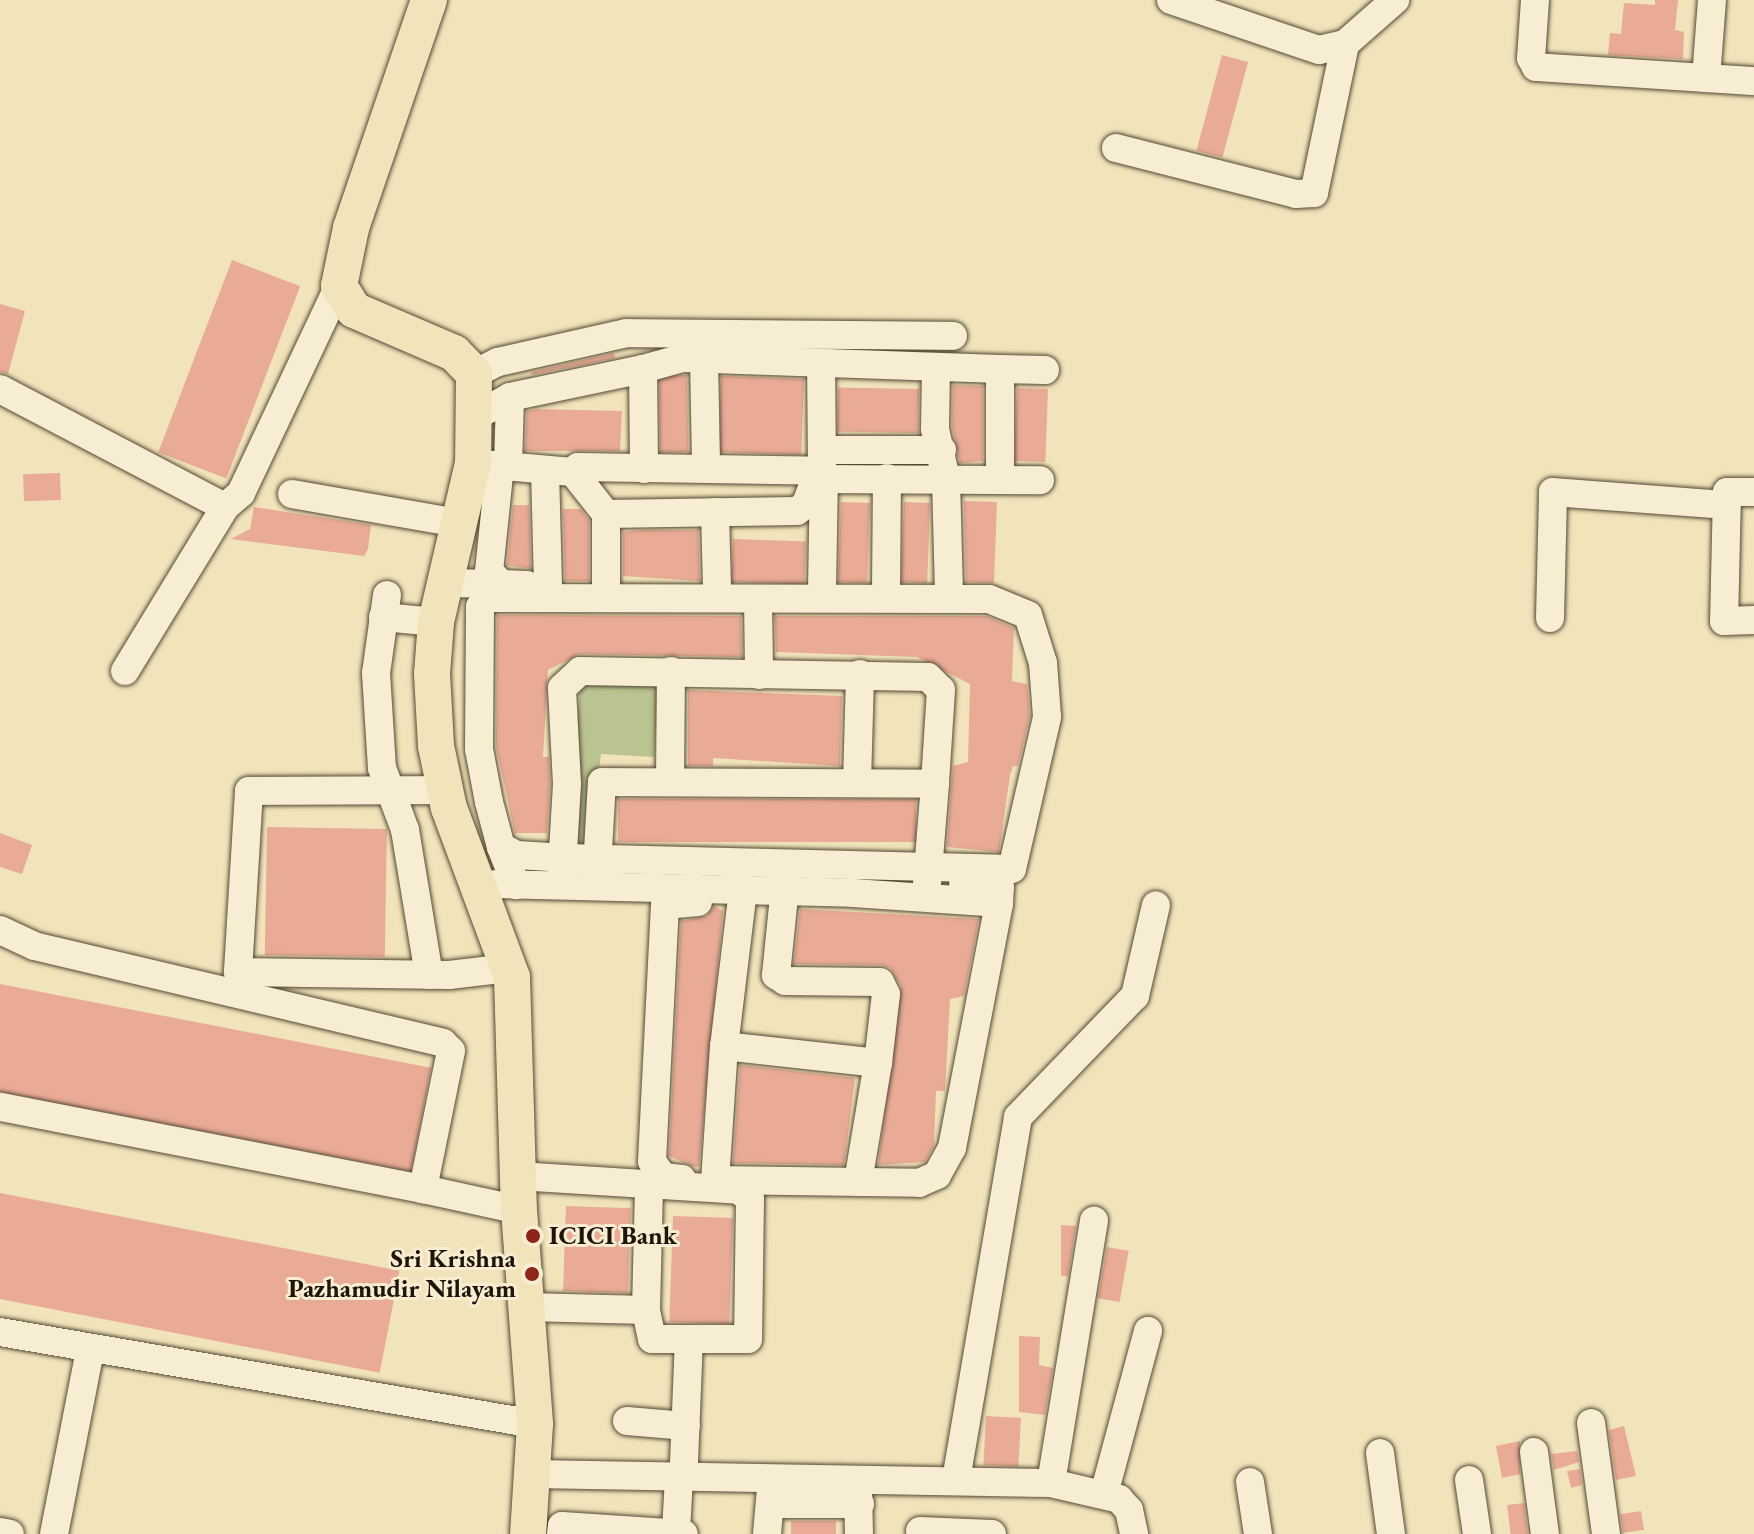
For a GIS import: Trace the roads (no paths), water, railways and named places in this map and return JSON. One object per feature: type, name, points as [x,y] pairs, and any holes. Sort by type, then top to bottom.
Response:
[{"type":"main road","points":[[429,0],[351,228],[339,286],[354,310],[454,353],[474,374],[476,416],[493,465],[459,523],[436,622],[432,674],[445,790],[497,871],[509,968],[519,1193],[535,1424],[528,1534]]},
{"type":"street","points":[[1171,0],[1319,50],[1345,44],[1395,0]]},
{"type":"street","points":[[1535,0],[1531,58],[1536,67],[1754,81]]},
{"type":"street","points":[[1706,78],[1712,0]]},
{"type":"street","points":[[1116,148],[1296,194],[1314,193],[1345,44]]},
{"type":"street","points":[[125,671],[225,507],[241,493],[339,286]]},
{"type":"street","points":[[474,374],[498,362],[627,333],[953,336]]},
{"type":"street","points":[[476,416],[510,397],[683,358],[1045,370]]},
{"type":"street","points":[[704,359],[706,467]]},
{"type":"street","points":[[573,472],[578,467],[822,471],[821,363]]},
{"type":"street","points":[[936,367],[935,429],[946,479],[949,592]]},
{"type":"street","points":[[643,369],[644,469]]},
{"type":"street","points":[[1000,369],[1000,478]]},
{"type":"street","points":[[0,389],[225,507]]},
{"type":"street","points":[[501,584],[489,571],[493,465],[510,397]]},
{"type":"street","points":[[822,450],[942,450]]},
{"type":"street","points":[[493,465],[573,472],[606,514],[606,586]]},
{"type":"street","points":[[545,470],[548,585]]},
{"type":"street","points":[[606,514],[797,511],[806,504],[811,482],[824,478],[1040,480]]},
{"type":"street","points":[[822,590],[824,478]]},
{"type":"street","points":[[886,591],[887,478]]},
{"type":"street","points":[[1550,618],[1553,492],[1736,496],[1724,621],[1752,620]]},
{"type":"street","points":[[292,494],[459,523]]},
{"type":"street","points":[[715,512],[717,588]]},
{"type":"street","points":[[445,583],[1001,592]]},
{"type":"street","points":[[758,599],[759,675]]},
{"type":"street","points":[[497,871],[479,749],[484,601],[989,599],[1028,615],[1043,663],[1047,717],[1012,869],[928,881],[785,890],[739,890],[597,872]]},
{"type":"street","points":[[429,975],[405,830],[382,768],[376,673],[385,606],[436,622]]},
{"type":"street","points":[[562,872],[564,682],[580,671],[860,674],[918,676],[937,682],[941,690],[928,881]]},
{"type":"street","points":[[670,782],[671,671]]},
{"type":"street","points":[[857,783],[860,674]]},
{"type":"street","points":[[597,872],[602,782],[935,784]]},
{"type":"street","points":[[445,790],[249,791],[238,972],[429,975],[509,968]]},
{"type":"street","points":[[497,871],[517,855],[562,872]]},
{"type":"street","points":[[497,871],[928,881],[1000,887],[952,1148],[937,1175],[919,1183],[663,1177],[652,1161],[665,905],[673,900],[739,890]]},
{"type":"street","points":[[715,1180],[739,890]]},
{"type":"street","points":[[785,890],[998,909]]},
{"type":"street","points":[[785,890],[775,969],[779,978],[871,980],[885,988],[878,1063],[858,1182]]},
{"type":"street","points":[[956,1480],[1018,1117],[1135,996],[1156,905]]},
{"type":"street","points":[[0,930],[34,946],[443,1043],[451,1051],[423,1189]]},
{"type":"street","points":[[724,1046],[878,1063]]},
{"type":"street","points":[[0,1107],[423,1189],[519,1193],[649,1183],[749,1193],[750,1337],[652,1339],[646,1310],[649,1183]]},
{"type":"street","points":[[1051,1483],[1094,1221]]},
{"type":"street","points":[[526,1307],[646,1310]]},
{"type":"street","points":[[1104,1494],[1148,1331]]},
{"type":"street","points":[[0,1332],[90,1350],[535,1424]]},
{"type":"street","points":[[561,1534],[562,1526],[680,1533],[689,1339]]},
{"type":"street","points":[[54,1534],[90,1350]]},
{"type":"street","points":[[627,1421],[686,1426]]},
{"type":"street","points":[[1591,1423],[1606,1534]]},
{"type":"street","points":[[1534,1452],[1545,1534]]},
{"type":"street","points":[[1380,1453],[1391,1534]]},
{"type":"street","points":[[533,1474],[681,1470],[771,1491],[858,1490],[956,1480],[1051,1483],[1119,1499],[1129,1510],[1134,1534]]},
{"type":"street","points":[[1469,1480],[1477,1534]]},
{"type":"street","points":[[1250,1482],[1258,1534]]},
{"type":"street","points":[[858,1490],[859,1534]]},
{"type":"street","points":[[767,1534],[771,1491]]},
{"type":"street","points":[[920,1531],[992,1534]]},
{"type":"street","points":[[0,1532],[10,1534]]},
{"type":"place","name":"ICICI Bank","points":[[533,1236]]},
{"type":"place","name":"Sri Krishna Pazhamudir Nilayam","points":[[532,1274]]}]
